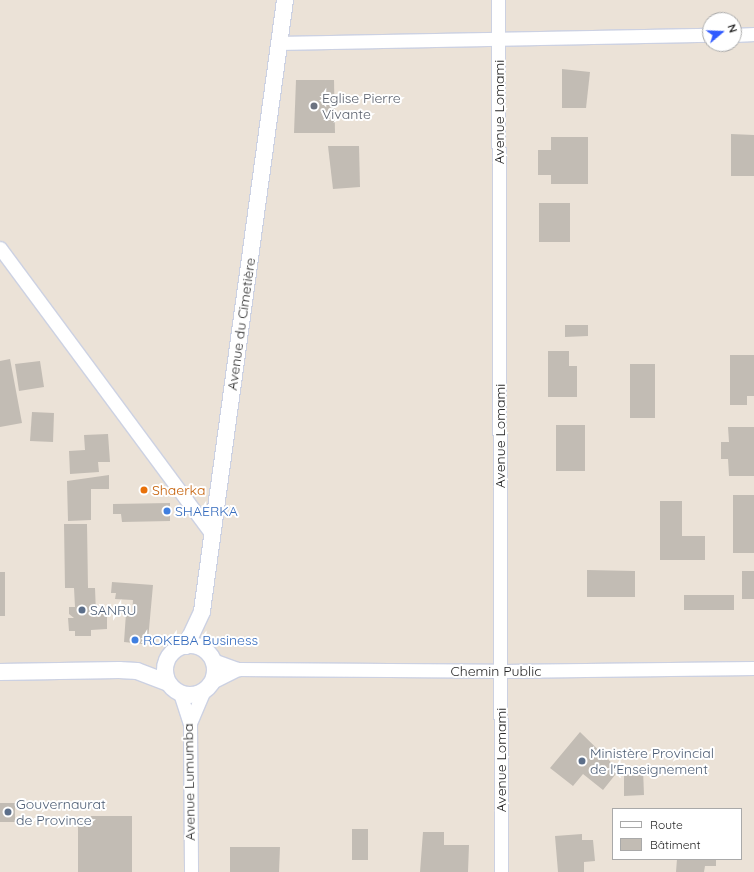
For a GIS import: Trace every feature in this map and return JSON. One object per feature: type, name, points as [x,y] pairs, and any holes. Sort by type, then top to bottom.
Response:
[{"type":"street","name":"Avenue du Cimetière","points":[[186,646],[202,611],[278,42],[285,0]]},
{"type":"street","name":"Avenue Lomami","points":[[498,0],[501,872]]},
{"type":"street","points":[[742,35],[754,34]]},
{"type":"street","points":[[278,42],[499,40],[702,35]]},
{"type":"street","points":[[0,248],[212,535]]},
{"type":"street","points":[[190,723],[207,687],[209,655],[202,611]]},
{"type":"street","points":[[0,672],[137,671],[169,657],[186,646],[238,669]]},
{"type":"street","points":[[169,657],[166,665],[174,688]]},
{"type":"street","name":"Chemin Public","points":[[238,669],[501,672],[754,668]]},
{"type":"street","points":[[137,671],[191,696],[238,669]]},
{"type":"street","name":"Avenue Lumumba","points":[[174,688],[190,723],[191,872]]},
{"type":"building","points":[[562,69],[590,72],[586,108],[562,108]]},
{"type":"building","name":"Eglise Pierre Vivante","points":[[296,80],[334,80],[335,133],[294,133]]},
{"type":"building","points":[[731,134],[754,135],[754,176],[731,176]]},
{"type":"building","points":[[551,137],[588,137],[588,184],[551,184],[551,175],[538,175],[538,150],[551,150]]},
{"type":"building","points":[[328,146],[359,146],[360,187],[333,189]]},
{"type":"building","points":[[539,203],[570,203],[570,242],[539,242]]},
{"type":"building","points":[[565,325],[588,325],[588,336],[565,337]]},
{"type":"building","points":[[548,351],[569,351],[569,366],[577,366],[577,397],[548,397]]},
{"type":"building","points":[[730,355],[754,355],[754,396],[747,396],[747,405],[730,405]]},
{"type":"building","points":[[10,359],[22,423],[0,427],[0,361]]},
{"type":"building","points":[[40,361],[44,387],[19,391],[15,364]]},
{"type":"building","points":[[630,364],[655,364],[655,418],[630,418]]},
{"type":"building","points":[[32,412],[54,413],[53,442],[30,441]]},
{"type":"building","points":[[556,425],[585,425],[585,471],[556,471]]},
{"type":"building","points":[[728,427],[754,427],[754,476],[729,476],[728,459],[721,459],[721,442],[729,442]]},
{"type":"building","points":[[108,434],[110,462],[98,462],[99,472],[70,474],[69,451],[85,450],[84,435]]},
{"type":"building","points":[[109,475],[109,489],[91,489],[91,520],[68,521],[67,481]]},
{"type":"building","points":[[733,495],[754,495],[754,553],[733,553]]},
{"type":"building","points":[[660,501],[682,501],[682,536],[705,536],[705,560],[660,560]]},
{"type":"building","points":[[170,503],[170,521],[122,522],[121,514],[113,514],[113,504]]},
{"type":"building","points":[[64,524],[87,524],[88,588],[95,588],[96,613],[107,613],[107,629],[91,630],[91,636],[75,636],[75,631],[69,631],[68,618],[74,618],[69,614],[69,607],[75,607],[74,588],[65,588]]},
{"type":"building","points":[[587,570],[635,571],[635,597],[587,597]]},
{"type":"building","points":[[742,571],[754,571],[754,599],[742,599]]},
{"type":"building","points":[[0,572],[5,572],[5,616],[0,616]]},
{"type":"building","points":[[112,582],[153,585],[148,640],[144,640],[143,644],[124,642],[126,613],[132,614],[133,600],[115,599],[116,593],[111,593]]},
{"type":"building","points":[[684,595],[734,595],[734,610],[684,610]]},
{"type":"building","name":"Ministère Provincial de l'Enseignement","points":[[580,732],[619,770],[603,790],[583,774],[573,786],[550,768]]},
{"type":"building","points":[[624,769],[643,769],[644,795],[624,796]]},
{"type":"building","name":"Gouvernaurat de Province","points":[[0,803],[15,803],[15,822],[0,822]]},
{"type":"building","points":[[91,816],[132,816],[132,872],[78,872],[78,821],[89,821]]},
{"type":"building","points":[[352,829],[368,829],[368,860],[352,860]]},
{"type":"building","points":[[423,832],[444,832],[444,845],[469,845],[468,872],[420,872]]},
{"type":"building","points":[[582,834],[582,840],[593,840],[595,861],[584,862],[584,872],[558,872],[555,836]]},
{"type":"building","points":[[230,847],[280,847],[279,872],[230,872]]},
{"type":"building","points":[[677,860],[716,860],[716,866],[705,866],[704,872],[676,872]]},
{"type":"place","name":"Eglise Pierre Vivante","points":[[314,106]]},
{"type":"place","name":"Shaerka","points":[[144,490]]},
{"type":"place","name":"SHAERKA","points":[[167,511]]},
{"type":"place","name":"SANRU","points":[[82,610]]},
{"type":"place","name":"ROKEBA Business","points":[[135,640]]},
{"type":"place","name":"Ministère Provincial de l'Enseignement","points":[[582,761]]},
{"type":"place","name":"Gouvernaurat de Province","points":[[8,812]]}]
